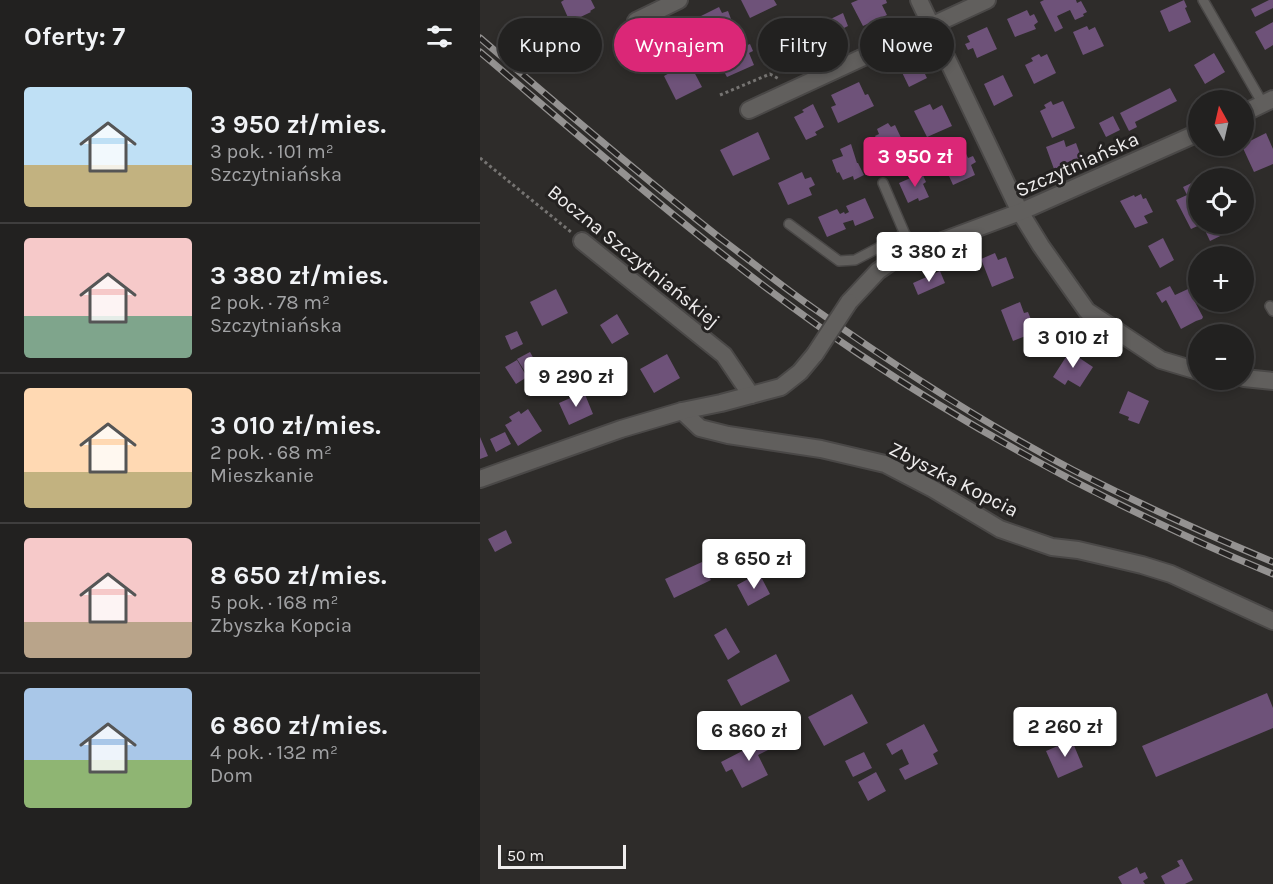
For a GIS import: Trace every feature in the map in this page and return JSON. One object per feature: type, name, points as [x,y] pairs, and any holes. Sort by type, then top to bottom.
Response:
[{"type":"street","points":[[642,18],[679,0]]},
{"type":"street","points":[[919,0],[928,18]]},
{"type":"street","points":[[949,18],[987,0]]},
{"type":"street","points":[[749,110],[860,59]]},
{"type":"street","points":[[954,72],[1020,212],[1087,311],[1161,360],[1188,368]]},
{"type":"street","points":[[1254,108],[1268,102]]},
{"type":"street","name":"Szczytniańska","points":[[752,395],[781,387],[800,372],[815,354],[849,302],[878,271],[891,262],[1020,212],[1188,137]]},
{"type":"street","name":"Boczna Szczytniańskiej","points":[[582,241],[723,355],[752,395]]},
{"type":"street","points":[[1254,379],[1273,381]]},
{"type":"street","points":[[480,479],[621,429],[682,411],[752,395]]},
{"type":"street","name":"Zbyszka Kopcia","points":[[682,411],[700,428],[728,435],[812,448],[885,465],[933,489],[1000,529],[1052,548],[1078,550],[1171,574],[1273,621]]},
{"type":"lane","points":[[1203,0],[1268,102]]},
{"type":"lane","points":[[883,183],[913,253]]},
{"type":"lane","points":[[789,224],[839,261],[855,260],[905,234]]},
{"type":"path","name":"Boczna Szczytniańskiej","points":[[480,158],[582,241]]},
{"type":"building","points":[[591,0],[595,8],[578,18],[568,18],[561,2]]},
{"type":"building","points":[[741,0],[774,0],[777,5],[750,18]]},
{"type":"building","points":[[858,0],[886,0],[887,3],[882,5],[887,15],[880,18],[860,18],[860,20],[851,3]]},
{"type":"building","points":[[1076,0],[1077,3],[1081,1],[1087,12],[1075,20],[1070,10],[1057,16],[1063,28],[1055,32],[1040,2]]},
{"type":"building","points":[[1184,0],[1191,22],[1169,32],[1160,11]]},
{"type":"building","points":[[1273,0],[1273,8],[1255,17],[1251,9]]},
{"type":"building","points":[[719,7],[722,13],[728,11],[731,18],[697,18]]},
{"type":"building","points":[[1027,10],[1030,16],[1034,14],[1038,22],[1034,25],[1036,29],[1015,37],[1007,19]]},
{"type":"building","points":[[843,13],[845,18],[833,18]]},
{"type":"building","points":[[1273,22],[1273,45],[1265,50],[1255,32]]},
{"type":"building","points":[[1087,26],[1089,30],[1095,27],[1104,46],[1083,55],[1073,32]]},
{"type":"building","points":[[987,27],[997,49],[977,58],[973,48],[968,50],[965,44],[970,42],[967,36]]},
{"type":"building","points":[[750,44],[753,51],[749,53],[754,65],[746,69],[746,46]]},
{"type":"building","points":[[1214,53],[1225,72],[1205,84],[1194,65]]},
{"type":"building","points":[[1039,54],[1041,57],[1047,54],[1056,73],[1034,84],[1025,65]]},
{"type":"building","points":[[671,72],[694,72],[702,87],[676,100],[664,76]]},
{"type":"building","points":[[724,72],[738,72],[727,77]]},
{"type":"building","points":[[902,72],[924,72],[927,78],[909,87]]},
{"type":"building","points":[[1003,75],[1013,96],[994,106],[984,84]]},
{"type":"building","points":[[859,82],[865,95],[868,94],[874,106],[838,123],[831,107],[836,105],[831,95]]},
{"type":"building","points":[[1170,88],[1177,101],[1135,122],[1137,127],[1129,131],[1120,113]]},
{"type":"building","points":[[1051,101],[1053,105],[1063,101],[1075,128],[1052,138],[1040,111],[1046,108],[1044,105]]},
{"type":"building","points":[[813,104],[824,127],[815,132],[817,135],[806,140],[794,117]]},
{"type":"building","points":[[930,104],[933,110],[942,105],[952,126],[927,137],[914,111]]},
{"type":"building","points":[[1113,116],[1120,130],[1106,137],[1099,123]]},
{"type":"building","points":[[888,123],[891,127],[895,125],[904,144],[885,154],[875,136],[879,134],[877,129]]},
{"type":"building","points":[[758,132],[770,159],[733,176],[720,150]]},
{"type":"building","points":[[1266,133],[1273,149],[1273,164],[1254,172],[1247,156],[1254,156],[1254,139]]},
{"type":"building","points":[[1064,140],[1066,147],[1076,143],[1082,159],[1054,169],[1046,147]]},
{"type":"building","points":[[851,144],[857,163],[864,175],[854,180],[853,176],[843,180],[839,172],[837,173],[832,160],[843,156],[840,149]]},
{"type":"building","points":[[963,147],[968,158],[973,156],[976,162],[971,165],[975,175],[953,185],[941,158]]},
{"type":"building","points":[[802,172],[805,179],[811,177],[815,185],[809,188],[812,195],[788,205],[778,183]]},
{"type":"building","points":[[922,173],[926,182],[923,184],[929,197],[919,201],[918,198],[908,203],[899,183]]},
{"type":"building","points":[[1188,185],[1188,223],[1176,200],[1187,195],[1183,187]]},
{"type":"building","points":[[1141,194],[1143,199],[1146,198],[1153,212],[1144,216],[1148,223],[1135,228],[1120,201]]},
{"type":"building","points":[[865,198],[874,218],[855,226],[853,220],[843,223],[846,229],[827,237],[818,217],[837,209],[840,214],[844,212],[845,214],[849,212],[846,206]]},
{"type":"building","points":[[1207,234],[1224,234],[1210,241]]},
{"type":"building","points":[[1163,238],[1174,260],[1160,268],[1148,246]]},
{"type":"building","points":[[995,253],[998,260],[1006,257],[1014,278],[992,287],[981,259]]},
{"type":"building","points":[[940,271],[945,283],[918,295],[913,283]]},
{"type":"building","points":[[1170,286],[1175,295],[1188,289],[1188,312],[1200,312],[1202,319],[1181,329],[1166,300],[1162,303],[1156,293]]},
{"type":"building","points":[[556,289],[568,313],[542,326],[530,302]]},
{"type":"building","points":[[1020,302],[1024,313],[1028,312],[1036,332],[1013,341],[1001,310]]},
{"type":"building","points":[[617,314],[629,334],[612,344],[600,325]]},
{"type":"building","points":[[517,331],[523,344],[511,350],[505,336]]},
{"type":"building","points":[[1073,346],[1082,351],[1078,357],[1093,367],[1080,387],[1068,380],[1065,385],[1053,377]]},
{"type":"building","points":[[530,352],[539,368],[527,375],[517,359]]},
{"type":"building","points":[[667,354],[680,378],[654,393],[640,369]]},
{"type":"building","points":[[517,360],[527,377],[516,384],[505,367]]},
{"type":"building","points":[[1128,391],[1149,401],[1139,424],[1119,413]]},
{"type":"building","points":[[584,392],[593,414],[569,425],[559,403]]},
{"type":"building","points":[[528,409],[542,431],[518,446],[505,425],[512,421],[509,417],[519,411],[521,414]]},
{"type":"building","points":[[505,432],[511,444],[496,452],[490,439]]},
{"type":"building","points":[[480,437],[488,456],[480,459]]},
{"type":"building","points":[[506,530],[512,543],[495,552],[488,539]]},
{"type":"building","points":[[702,562],[711,580],[674,598],[665,579]]},
{"type":"building","points":[[759,573],[770,594],[748,606],[737,585]]},
{"type":"building","points":[[726,628],[740,652],[728,660],[714,635]]},
{"type":"building","points":[[776,654],[790,681],[741,706],[727,680]]},
{"type":"building","points":[[1267,693],[1273,708],[1273,728],[1156,777],[1142,746]]},
{"type":"building","points":[[852,694],[868,723],[824,746],[808,717]]},
{"type":"building","points":[[924,724],[938,751],[933,754],[938,764],[905,780],[899,769],[909,764],[902,749],[892,755],[886,744]]},
{"type":"building","points":[[765,734],[772,748],[758,755],[768,775],[742,788],[732,769],[726,772],[721,762],[752,746],[749,741]]},
{"type":"building","points":[[1070,736],[1083,767],[1058,778],[1046,751],[1060,745],[1058,741]]},
{"type":"building","points":[[864,752],[872,768],[853,777],[845,761]]},
{"type":"building","points":[[876,772],[886,791],[868,801],[858,782]]},
{"type":"building","points":[[1182,859],[1193,880],[1185,884],[1165,884],[1161,876],[1180,866],[1177,861]]},
{"type":"building","points":[[1137,867],[1140,874],[1145,872],[1148,878],[1143,881],[1145,884],[1122,884],[1118,877]]},
{"type":"railway","points":[[480,38],[720,238],[847,332],[910,374],[1006,433],[1073,470],[1172,518],[1273,562]]},
{"type":"railway","points":[[480,52],[713,246],[859,354],[959,417],[1061,474],[1166,527],[1273,574]]}]
